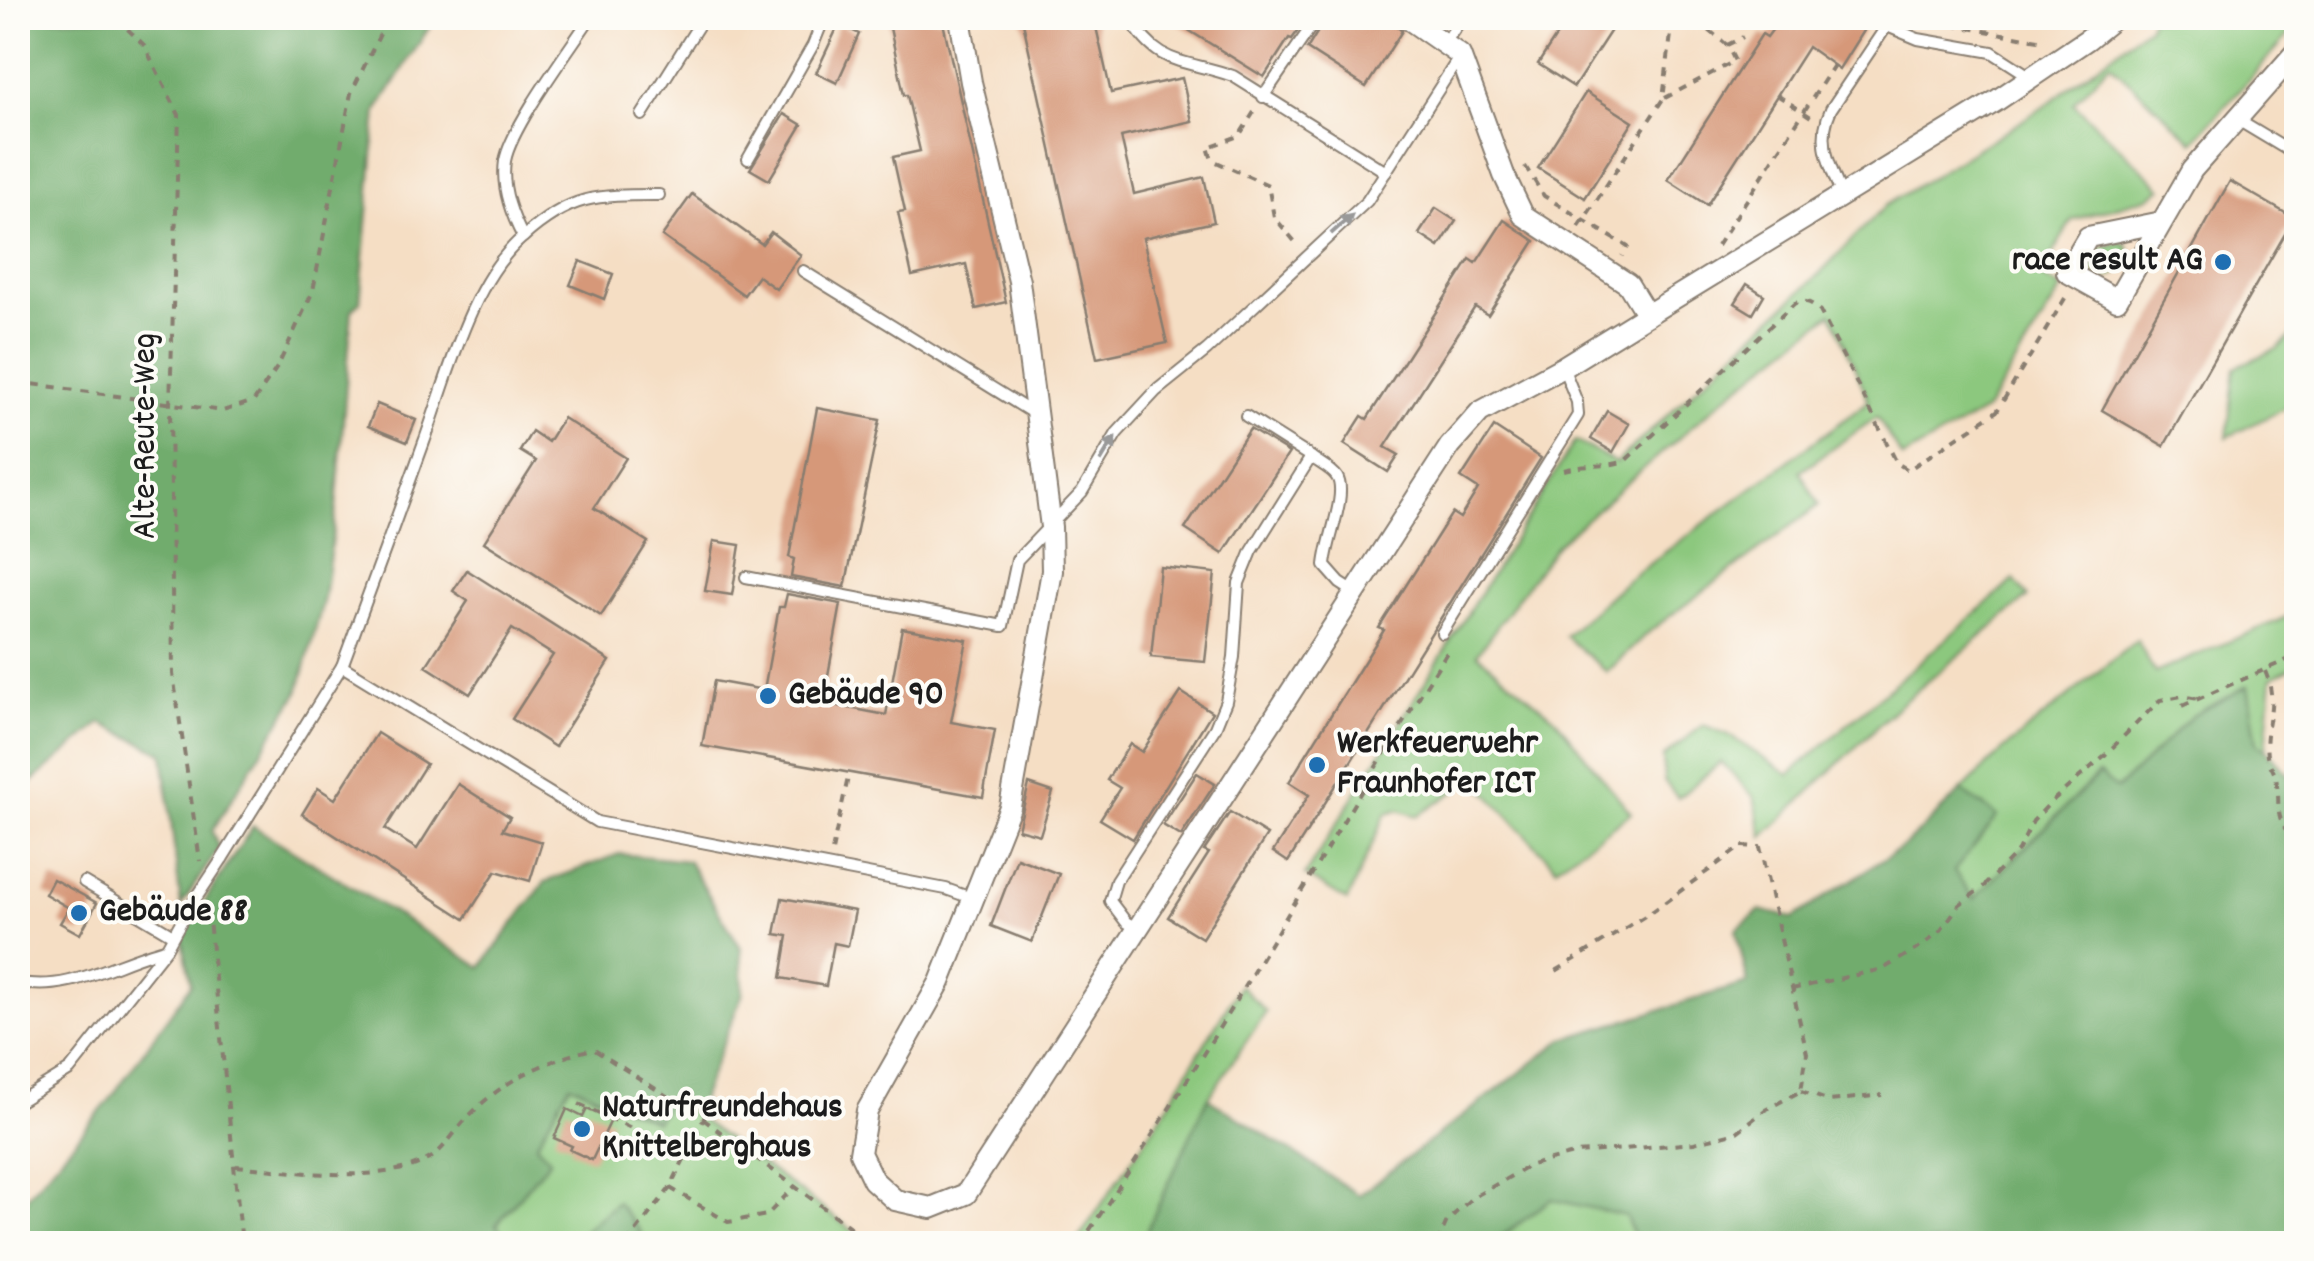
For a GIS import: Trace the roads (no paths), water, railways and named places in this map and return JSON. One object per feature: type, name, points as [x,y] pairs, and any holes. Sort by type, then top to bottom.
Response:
[{"type":"street","points":[[960,18],[1018,281],[1051,527],[1052,571],[1010,808],[940,982],[867,1111],[860,1153],[873,1180],[895,1200],[931,1208],[966,1194],[1354,592],[1450,446],[1480,412],[1563,367],[2032,78],[2114,18]]},
{"type":"street","points":[[1407,18],[1453,49],[1522,216],[1628,284],[1647,315]]},
{"type":"street","points":[[2162,222],[2088,236],[2068,272],[2118,300],[2192,170],[2296,52]]},
{"type":"lane","points":[[523,237],[506,194],[505,162],[512,138],[590,18]]},
{"type":"lane","points":[[642,114],[703,18]]},
{"type":"lane","points":[[748,159],[813,45],[824,18]]},
{"type":"lane","points":[[1130,18],[1142,38],[1160,54],[1180,64],[1207,66],[1233,76],[1386,172]]},
{"type":"lane","points":[[1263,97],[1316,18]]},
{"type":"lane","points":[[746,577],[1002,626],[1017,560],[1082,492],[1117,434],[1156,391],[1207,350],[1367,201],[1453,49],[1462,18]]},
{"type":"lane","points":[[1842,196],[1825,153],[1824,125],[1830,109],[1889,22],[1918,39],[1992,52],[2032,78]]},
{"type":"lane","points":[[2235,119],[2296,155]]},
{"type":"lane","points":[[18,1102],[70,1070],[166,948],[342,666],[466,328],[494,269],[507,251],[548,215],[578,201],[607,195],[659,195]]},
{"type":"lane","points":[[803,270],[1036,416]]},
{"type":"lane","points":[[1442,634],[1578,416],[1577,402],[1563,367]]},
{"type":"lane","points":[[1246,416],[1336,476],[1342,492],[1326,544],[1326,566],[1354,592]]},
{"type":"lane","points":[[1138,930],[1110,902],[1116,881],[1214,728],[1226,700],[1234,657],[1238,583],[1252,550],[1310,457]]},
{"type":"lane","points":[[342,666],[597,822],[946,889],[975,900]]},
{"type":"lane","points":[[84,882],[173,936]]},
{"type":"lane","points":[[18,982],[79,980],[132,957],[166,948]]},
{"type":"place","name":"race result AG","points":[[2223,262]]},
{"type":"place","name":"Gebäude 90","points":[[768,696]]},
{"type":"place","name":"Werkfeuerwehr Fraunhofer ICT","points":[[1317,765]]},
{"type":"place","name":"Gebäude 88","points":[[79,913]]},
{"type":"place","name":"Naturfreundehaus Knittelberghaus","points":[[582,1129]]}]
